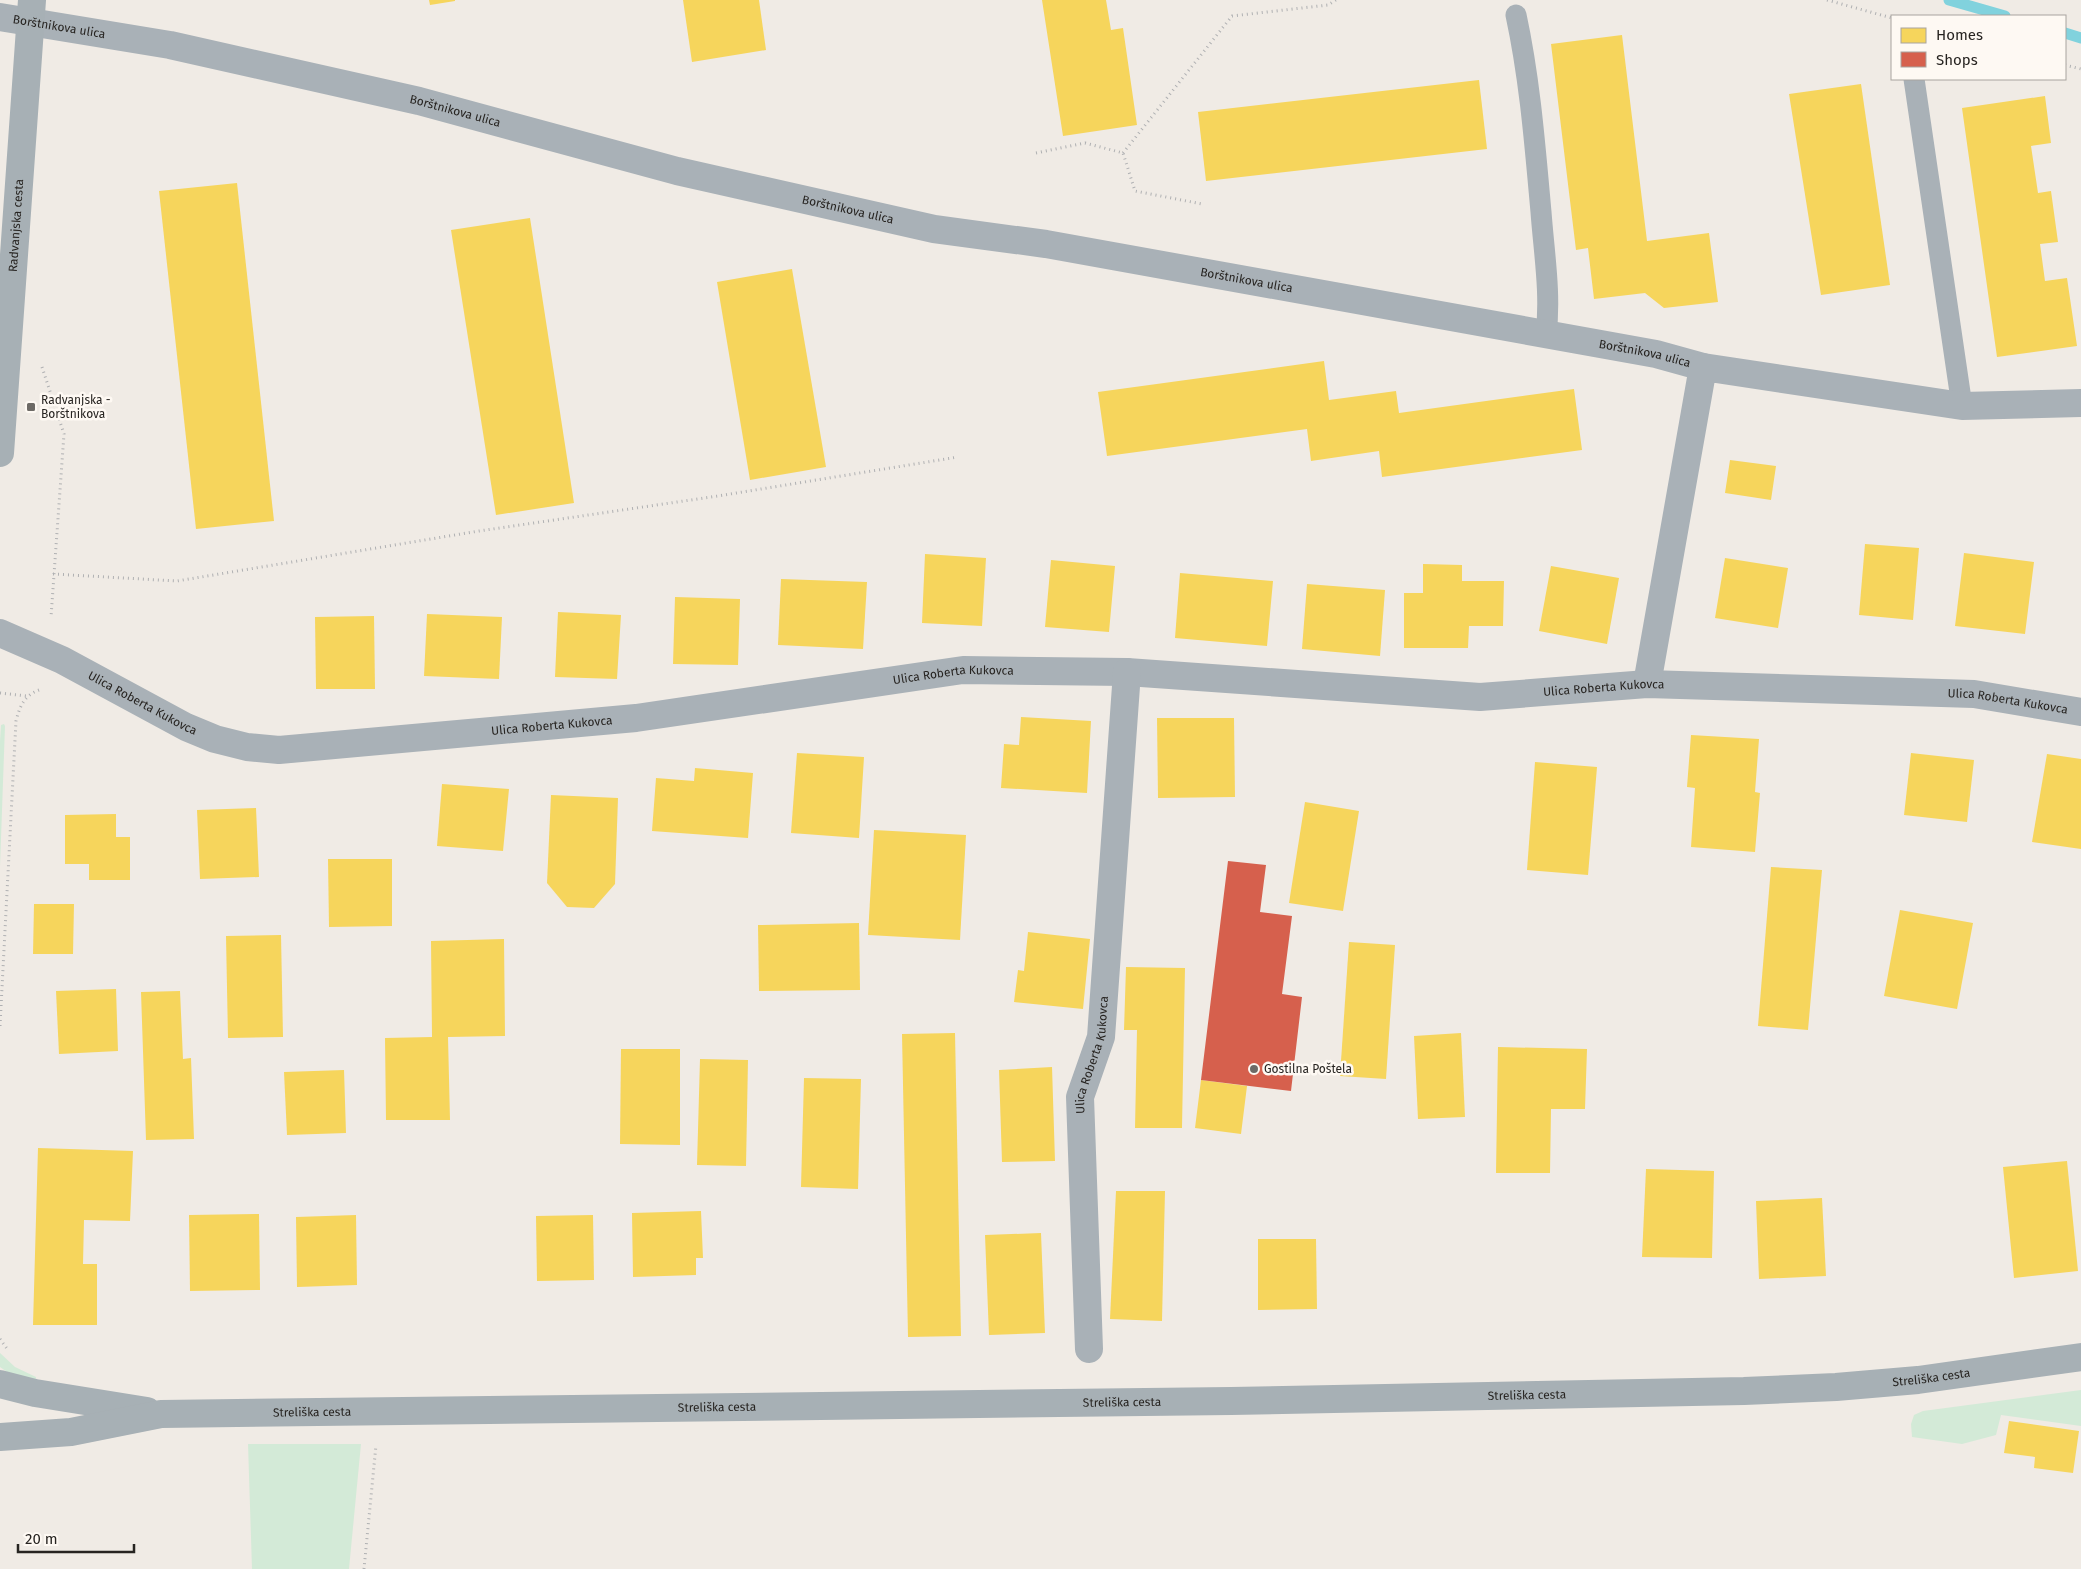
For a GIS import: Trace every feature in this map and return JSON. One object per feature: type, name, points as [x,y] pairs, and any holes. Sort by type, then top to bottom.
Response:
[{"type":"street","name":"Borštnikova ulica","points":[[0,17],[31,10],[170,46],[419,101],[677,171],[934,229],[1046,244],[1656,354],[1703,367],[1962,406],[2081,403]]},
{"type":"street","name":"Radvanjska cesta","points":[[0,453],[31,10]]},
{"type":"street","name":"Borštnikova ulica","points":[[1648,684],[1703,367]]},
{"type":"street","name":"Ulica Roberta Kukovca","points":[[0,633],[50,654],[186,727],[215,739],[247,747],[280,750],[636,718],[963,670],[1127,672],[1480,698],[1648,684],[1974,694],[2081,712]]},
{"type":"street","name":"Ulica Roberta Kukovca","points":[[1090,1348],[1080,1097],[1101,1037],[1127,672]]},
{"type":"street","name":"Streliška cesta","points":[[0,1384],[35,1393],[161,1414],[377,1413],[1240,1401],[1744,1391],[1836,1387],[1918,1380],[2081,1357]]},
{"type":"street","name":"Streliška cesta","points":[[0,1437],[71,1432],[161,1414]]},
{"type":"lane","points":[[1516,15],[1526,62],[1536,158],[1549,310],[1546,335]]},
{"type":"lane","points":[[1914,80],[1962,406]]},
{"type":"path","points":[[1123,153],[1232,16],[1328,5],[1336,0]]},
{"type":"path","points":[[1827,0],[1891,18]]},
{"type":"path","points":[[2066,65],[2081,69]]},
{"type":"path","points":[[1036,153],[1085,143],[1123,153]]},
{"type":"path","points":[[1123,153],[1135,191],[1202,204]]},
{"type":"path","points":[[0,1026],[16,721],[20,706],[28,696],[48,687],[53,574],[64,434],[40,360]]},
{"type":"path","points":[[53,574],[177,581],[479,531],[718,496],[958,457]]},
{"type":"path","points":[[0,693],[28,696]]},
{"type":"path","points":[[364,1569],[377,1413]]},
{"type":"green space","points":[[4,724],[0,867],[0,741],[1,725]]},
{"type":"green space","points":[[0,1353],[15,1367],[36,1377],[35,1385],[13,1376],[0,1367]]},
{"type":"green space","points":[[2081,1390],[2081,1426],[2001,1415],[1996,1435],[1962,1444],[1912,1437],[1911,1424],[1914,1415],[1923,1411]]},
{"type":"green space","points":[[248,1444],[361,1444],[349,1569],[252,1569]]},
{"type":"building: Homes","points":[[429,0],[455,0],[455,1],[430,5]]},
{"type":"building: Homes","points":[[683,0],[759,0],[766,50],[692,62]]},
{"type":"building: Homes","points":[[1042,0],[1106,0],[1111,30],[1123,28],[1137,125],[1063,136]]},
{"type":"building: Homes","points":[[1622,35],[1647,241],[1709,233],[1718,302],[1664,308],[1645,293],[1594,299],[1588,248],[1576,250],[1551,44]]},
{"type":"building: Homes","points":[[1479,80],[1487,149],[1206,181],[1198,112]]},
{"type":"building: Homes","points":[[1861,84],[1890,285],[1821,295],[1789,94]]},
{"type":"building: Homes","points":[[2045,96],[2051,143],[2031,146],[2038,193],[2051,191],[2058,242],[2040,244],[2045,281],[2067,278],[2077,346],[1997,357],[1962,108]]},
{"type":"building: Homes","points":[[237,183],[274,521],[196,529],[159,191]]},
{"type":"building: Homes","points":[[530,218],[574,503],[496,515],[451,230]]},
{"type":"building: Homes","points":[[792,269],[826,467],[750,480],[717,282]]},
{"type":"building: Homes","points":[[1324,361],[1329,400],[1396,391],[1399,413],[1574,389],[1582,450],[1382,477],[1379,451],[1311,461],[1307,429],[1107,456],[1098,392]]},
{"type":"building: Homes","points":[[1730,460],[1776,466],[1771,500],[1725,493]]},
{"type":"building: Homes","points":[[1865,544],[1919,548],[1913,620],[1859,615]]},
{"type":"building: Homes","points":[[1964,553],[2034,562],[2025,634],[1955,626]]},
{"type":"building: Homes","points":[[925,554],[986,558],[982,626],[922,623]]},
{"type":"building: Homes","points":[[1725,558],[1788,568],[1778,628],[1715,618]]},
{"type":"building: Homes","points":[[1051,560],[1115,566],[1109,632],[1045,627]]},
{"type":"building: Homes","points":[[1423,564],[1462,565],[1462,581],[1504,581],[1503,626],[1469,626],[1468,648],[1404,648],[1404,593],[1423,593]]},
{"type":"building: Homes","points":[[1551,566],[1619,578],[1607,644],[1539,631]]},
{"type":"building: Homes","points":[[1180,573],[1273,581],[1267,646],[1175,638]]},
{"type":"building: Homes","points":[[781,579],[867,582],[863,649],[778,645]]},
{"type":"building: Homes","points":[[1307,584],[1385,590],[1380,656],[1302,649]]},
{"type":"building: Homes","points":[[675,597],[740,599],[738,665],[673,664]]},
{"type":"building: Homes","points":[[558,612],[621,615],[617,679],[555,677]]},
{"type":"building: Homes","points":[[427,614],[502,617],[499,679],[424,676]]},
{"type":"building: Homes","points":[[374,616],[375,689],[316,689],[315,617]]},
{"type":"building: Homes","points":[[1021,717],[1091,721],[1087,793],[1001,788],[1004,744],[1019,745]]},
{"type":"building: Homes","points":[[1157,718],[1234,718],[1235,797],[1158,798]]},
{"type":"building: Homes","points":[[1691,735],[1759,739],[1755,792],[1760,793],[1755,852],[1691,847],[1695,788],[1687,787]]},
{"type":"building: Homes","points":[[797,753],[864,757],[859,838],[791,833]]},
{"type":"building: Homes","points":[[1911,753],[1974,760],[1967,822],[1904,815]]},
{"type":"building: Homes","points":[[2047,754],[2081,759],[2081,849],[2032,842]]},
{"type":"building: Homes","points":[[1535,762],[1597,767],[1588,875],[1527,870]]},
{"type":"building: Homes","points":[[695,768],[753,773],[748,838],[652,831],[656,778],[694,781]]},
{"type":"building: Homes","points":[[442,784],[509,789],[503,851],[437,846]]},
{"type":"building: Homes","points":[[551,795],[618,798],[615,884],[594,908],[567,907],[547,883]]},
{"type":"building: Homes","points":[[1305,802],[1359,811],[1343,911],[1289,903]]},
{"type":"building: Homes","points":[[256,808],[259,877],[200,879],[197,810]]},
{"type":"building: Homes","points":[[116,814],[116,837],[130,837],[130,880],[89,880],[89,864],[65,864],[65,815]]},
{"type":"building: Homes","points":[[874,830],[966,835],[960,940],[868,935]]},
{"type":"building: Homes","points":[[328,859],[392,859],[392,926],[329,927]]},
{"type":"building: Homes","points":[[1771,867],[1822,870],[1808,1030],[1758,1026]]},
{"type":"building: Homes","points":[[34,904],[74,904],[73,954],[33,954]]},
{"type":"building: Homes","points":[[1900,910],[1973,923],[1957,1009],[1884,996]]},
{"type":"building: Homes","points":[[859,923],[860,990],[759,991],[758,925]]},
{"type":"building: Homes","points":[[1028,932],[1090,939],[1083,1009],[1014,1002],[1018,970],[1024,971]]},
{"type":"building: Homes","points":[[281,935],[283,1037],[228,1038],[226,936]]},
{"type":"building: Homes","points":[[504,939],[505,1036],[448,1037],[450,1120],[386,1120],[385,1038],[432,1037],[431,941]]},
{"type":"building: Homes","points":[[1349,942],[1395,945],[1386,1079],[1340,1076]]},
{"type":"building: Homes","points":[[1126,967],[1185,968],[1182,1128],[1135,1128],[1137,1030],[1124,1030]]},
{"type":"building: Homes","points":[[116,989],[118,1051],[59,1054],[56,991]]},
{"type":"building: Homes","points":[[180,991],[183,1059],[191,1058],[194,1139],[146,1140],[141,992]]},
{"type":"building: Homes","points":[[955,1033],[961,1336],[908,1337],[902,1034]]},
{"type":"building: Homes","points":[[1461,1033],[1465,1117],[1418,1119],[1414,1036]]},
{"type":"building: Homes","points":[[1498,1047],[1587,1049],[1585,1109],[1551,1109],[1550,1173],[1496,1173]]},
{"type":"building: Homes","points":[[621,1049],[680,1049],[680,1145],[620,1144]]},
{"type":"building: Homes","points":[[700,1059],[748,1060],[746,1166],[697,1165]]},
{"type":"building: Homes","points":[[1052,1067],[1055,1161],[1002,1162],[999,1070]]},
{"type":"building: Homes","points":[[344,1070],[346,1133],[287,1135],[284,1072]]},
{"type":"building: Homes","points":[[804,1078],[861,1079],[858,1189],[801,1187]]},
{"type":"building: Homes","points":[[1201,1080],[1247,1086],[1241,1134],[1195,1128]]},
{"type":"building: Homes","points":[[38,1148],[133,1151],[130,1221],[84,1220],[83,1264],[97,1264],[97,1325],[33,1325]]},
{"type":"building: Homes","points":[[2067,1161],[2078,1271],[2014,1278],[2003,1167]]},
{"type":"building: Homes","points":[[1646,1169],[1714,1171],[1712,1258],[1642,1257]]},
{"type":"building: Homes","points":[[1116,1191],[1165,1191],[1162,1321],[1110,1319]]},
{"type":"building: Homes","points":[[1822,1198],[1826,1276],[1759,1279],[1756,1201]]},
{"type":"building: Homes","points":[[701,1211],[703,1258],[696,1258],[696,1275],[633,1277],[632,1213]]},
{"type":"building: Homes","points":[[259,1214],[260,1290],[190,1291],[189,1215]]},
{"type":"building: Homes","points":[[356,1215],[357,1285],[297,1287],[296,1217]]},
{"type":"building: Homes","points":[[593,1215],[594,1280],[537,1281],[536,1216]]},
{"type":"building: Homes","points":[[1041,1233],[1045,1333],[989,1335],[985,1235]]},
{"type":"building: Homes","points":[[1258,1239],[1316,1239],[1317,1309],[1258,1310]]},
{"type":"building: Homes","points":[[2009,1421],[2079,1431],[2073,1473],[2034,1468],[2035,1457],[2004,1453]]},
{"type":"building: Shops","points":[[1228,861],[1266,865],[1260,912],[1292,916],[1282,994],[1302,997],[1291,1091],[1201,1080]]},
{"type":"waterway","points":[[1949,0],[2002,15]]},
{"type":"waterway","points":[[2066,33],[2081,38]]},
{"type":"place","name":"Radvanjska - Borštnikova","points":[[31,407]]},
{"type":"place","name":"Gostilna Poštela","points":[[1254,1069]]}]
